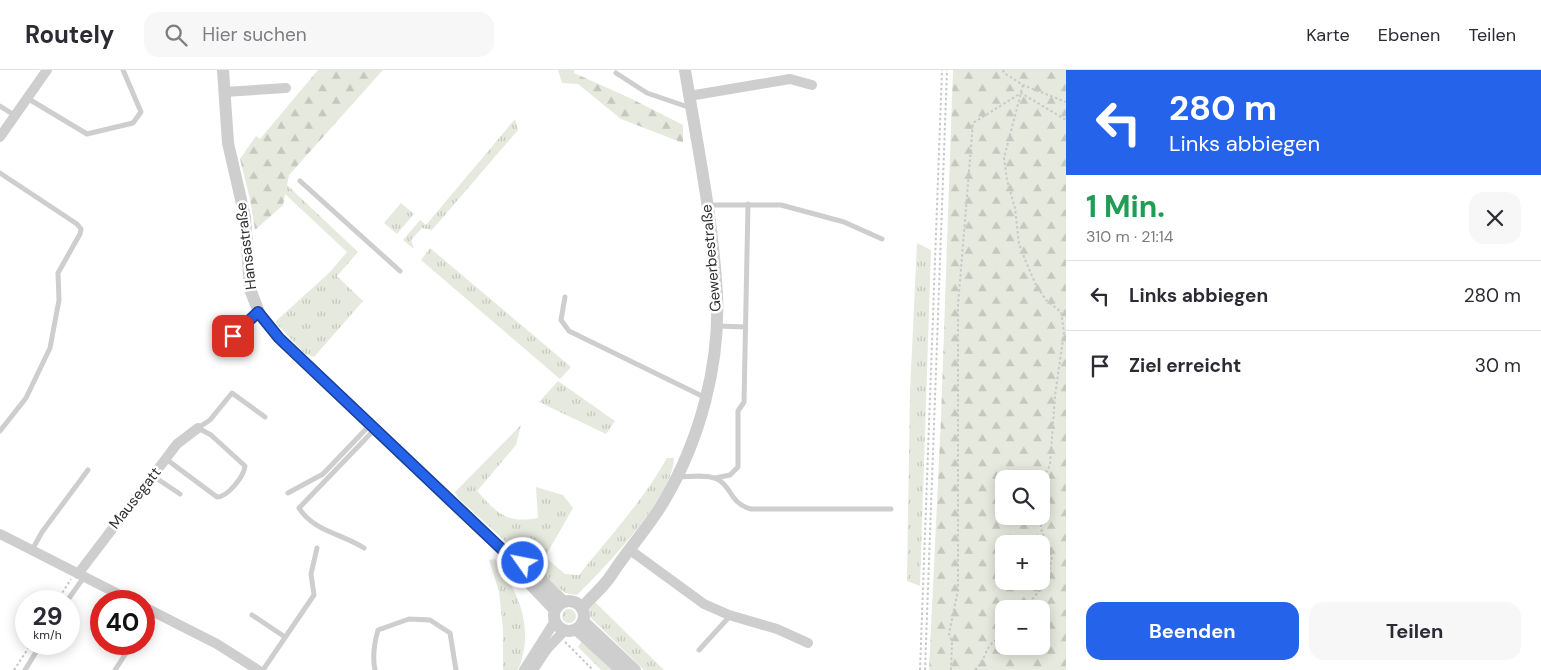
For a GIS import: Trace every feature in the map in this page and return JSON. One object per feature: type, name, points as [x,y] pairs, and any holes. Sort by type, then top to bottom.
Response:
[{"type":"street","points":[[0,137],[46,70]]},
{"type":"street","name":"Hansastraße","points":[[223,70],[231,162],[245,217],[250,289],[258,312],[273,333],[509,556],[523,563],[568,618],[621,670]]},
{"type":"street","name":"Gewerbestraße","points":[[568,618],[612,575],[616,567],[650,524],[678,477],[696,434],[706,398],[717,296],[707,205],[685,70]]},
{"type":"street","points":[[690,102],[790,79],[812,86]]},
{"type":"street","points":[[225,92],[286,88]]},
{"type":"street","name":"Mausegatt","points":[[79,575],[177,444],[198,428]]},
{"type":"street","points":[[0,534],[110,590]]},
{"type":"street","points":[[630,550],[704,604],[730,616],[777,629],[808,643]]},
{"type":"street","points":[[155,613],[217,644],[258,670]]},
{"type":"street","points":[[524,670],[568,618]]},
{"type":"street","points":[[533,670],[568,618]]},
{"type":"street","name":"Hansastraße","points":[[568,618],[635,670]]},
{"type":"lane","points":[[27,97],[87,134],[133,123],[141,112],[123,70]]},
{"type":"lane","points":[[616,73],[647,93],[690,102]]},
{"type":"lane","points":[[0,106],[14,115]]},
{"type":"lane","points":[[0,173],[77,224],[81,229],[58,273],[58,300],[50,348],[26,398],[0,431]]},
{"type":"lane","points":[[300,182],[400,271]]},
{"type":"lane","points":[[678,477],[715,478],[730,475],[738,467],[738,411],[744,402],[748,204]]},
{"type":"lane","points":[[707,205],[781,204],[844,222],[882,239]]},
{"type":"lane","points":[[565,297],[561,320],[569,331],[706,398]]},
{"type":"lane","points":[[233,336],[258,312]]},
{"type":"lane","points":[[715,326],[746,327]]},
{"type":"lane","points":[[166,459],[221,498],[244,472],[245,466],[211,435],[198,428],[210,420],[232,392],[265,417]]},
{"type":"lane","points":[[288,494],[323,474],[373,426]]},
{"type":"lane","points":[[364,548],[349,538],[335,535],[320,527],[299,508],[373,426]]},
{"type":"lane","points":[[32,550],[88,470]]},
{"type":"lane","points":[[153,476],[180,494]]},
{"type":"lane","points":[[715,478],[726,486],[738,504],[751,509],[891,509]]},
{"type":"lane","points":[[263,670],[314,595],[311,574],[317,548]]},
{"type":"lane","points":[[72,590],[79,575]]},
{"type":"lane","points":[[252,616],[285,637]]},
{"type":"lane","points":[[699,650],[730,616]]},
{"type":"lane","points":[[375,670],[373,660],[374,642],[378,630],[408,619],[430,620],[450,633],[456,670]]},
{"type":"lane","points":[[24,670],[34,655]]},
{"type":"lane","points":[[116,670],[125,655]]},
{"type":"path","points":[[920,670],[942,70]]},
{"type":"path","points":[[925,670],[947,70]]},
{"type":"path","points":[[1004,70],[1004,73],[1023,85],[1066,102]]},
{"type":"path","points":[[1023,85],[1004,158],[1007,180],[1015,208],[1019,244],[1036,285],[1046,300],[1062,312],[1064,332],[1057,380],[1050,465],[1042,480],[1041,529],[1052,557],[1044,586],[1032,600]]},
{"type":"path","points":[[1021,93],[1066,120]]},
{"type":"path","points":[[951,670],[952,642],[949,634],[958,590],[958,305],[973,123],[1021,93]]},
{"type":"path","points":[[66,590],[79,575]]},
{"type":"path","points":[[568,618],[561,638],[593,670]]},
{"type":"path","points":[[974,670],[980,666],[988,647],[995,640]]},
{"type":"path","points":[[14,670],[24,655]]},
{"type":"green space","points":[[318,70],[383,70],[289,175],[283,205],[255,230],[250,199],[240,159],[256,136],[260,139]]},
{"type":"green space","points":[[558,70],[574,70],[574,73],[632,99],[683,125],[683,143],[621,119],[578,84],[562,83]]},
{"type":"green space","points":[[953,70],[1066,70],[1066,670],[929,670],[941,419]]},
{"type":"green space","points":[[515,119],[518,130],[432,230],[422,228],[411,240],[414,249],[403,240],[420,220],[426,225]]},
{"type":"green space","points":[[287,185],[358,252],[337,276],[363,301],[314,357],[305,354],[275,322],[330,272],[347,252],[285,194]]},
{"type":"green space","points":[[401,203],[414,214],[397,234],[384,223]]},
{"type":"green space","points":[[917,243],[931,250],[920,586],[907,581],[910,392]]},
{"type":"green space","points":[[430,248],[571,367],[560,379],[421,260]]},
{"type":"green space","points":[[558,381],[615,421],[606,434],[539,402]]},
{"type":"green space","points":[[521,425],[516,445],[477,491],[497,511],[510,518],[518,519],[538,518],[536,487],[563,495],[573,508],[545,557],[565,574],[579,575],[637,504],[667,458],[674,458],[671,473],[663,491],[636,531],[604,568],[577,595],[565,593],[548,580],[458,498],[455,492]]},
{"type":"green space","points":[[495,559],[517,598],[525,626],[523,655],[518,670],[503,670],[503,629],[499,591],[489,560]]},
{"type":"green space","points":[[595,602],[664,670],[644,670],[590,617],[589,609]]},
{"type":"green space","points":[[569,609],[574,611],[576,616],[574,621],[569,623],[564,621],[562,616],[564,611]]},
{"type":"green space","points":[[582,641],[613,670],[601,670],[578,647]]},
{"type":"route","points":[[233,336],[258,312],[279,338],[509,556],[523,563]]}]
